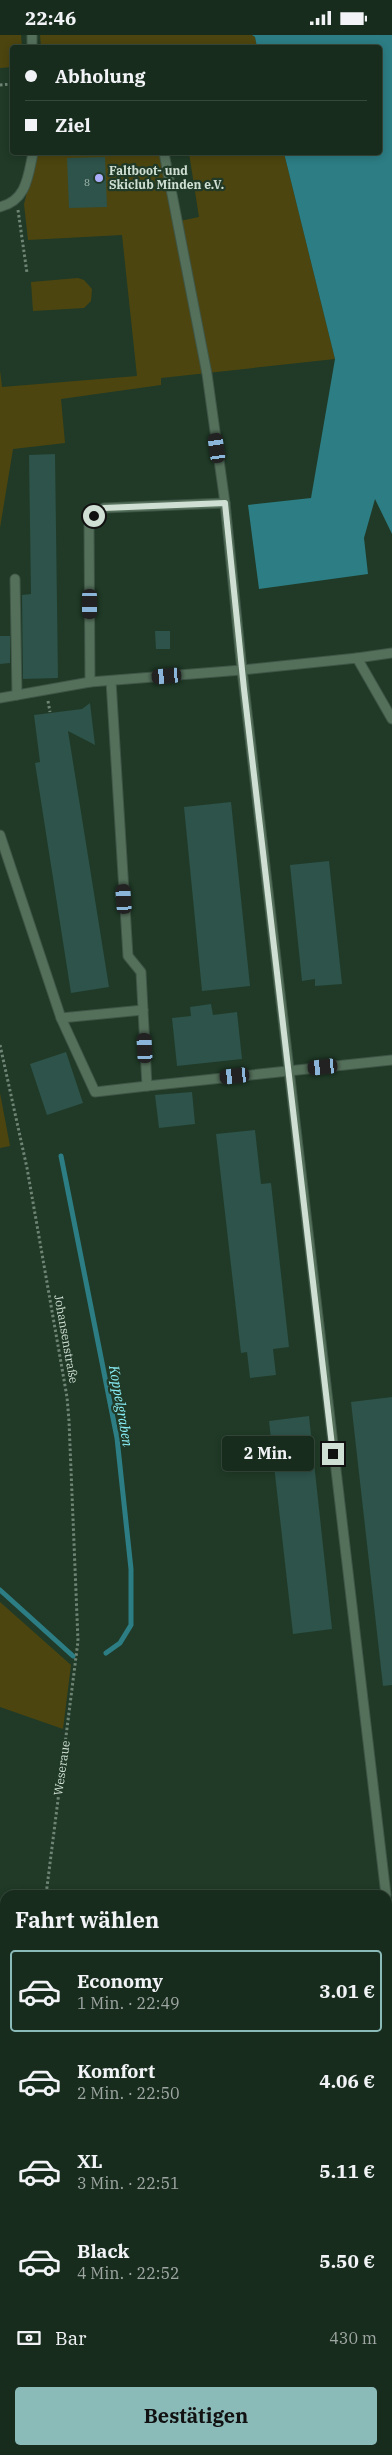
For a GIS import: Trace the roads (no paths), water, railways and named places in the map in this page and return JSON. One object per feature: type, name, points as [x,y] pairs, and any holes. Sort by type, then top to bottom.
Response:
[{"type":"lane","points":[[0,207],[16,200],[25,188],[33,155]]},
{"type":"lane","points":[[164,155],[207,374],[225,503],[242,670],[288,1070],[385,1890]]},
{"type":"lane","points":[[90,682],[89,526],[94,516],[104,508],[225,503]]},
{"type":"lane","points":[[15,579],[17,695]]},
{"type":"lane","points":[[0,698],[90,682],[242,670],[392,653]]},
{"type":"lane","points":[[358,658],[392,719]]},
{"type":"lane","points":[[111,681],[128,956],[141,972],[147,1086]]},
{"type":"lane","points":[[0,835],[61,1018],[95,1092],[392,1060]]},
{"type":"lane","points":[[61,1018],[142,1010]]},
{"type":"water","points":[[252,35],[392,35],[392,534],[375,499],[364,538],[368,574],[259,589],[248,505],[311,498],[335,359],[284,155],[382,155],[382,45],[257,45],[255,37]]},
{"type":"waterway","name":"Koppelgraben","points":[[61,1156],[117,1438],[131,1569],[131,1625],[120,1643],[106,1653]]},
{"type":"waterway","name":"Koppelgraben","points":[[0,1590],[73,1656]]},
{"type":"place","name":"Faltboot- und Skiclub Minden e.V.","points":[[99,178]]}]
